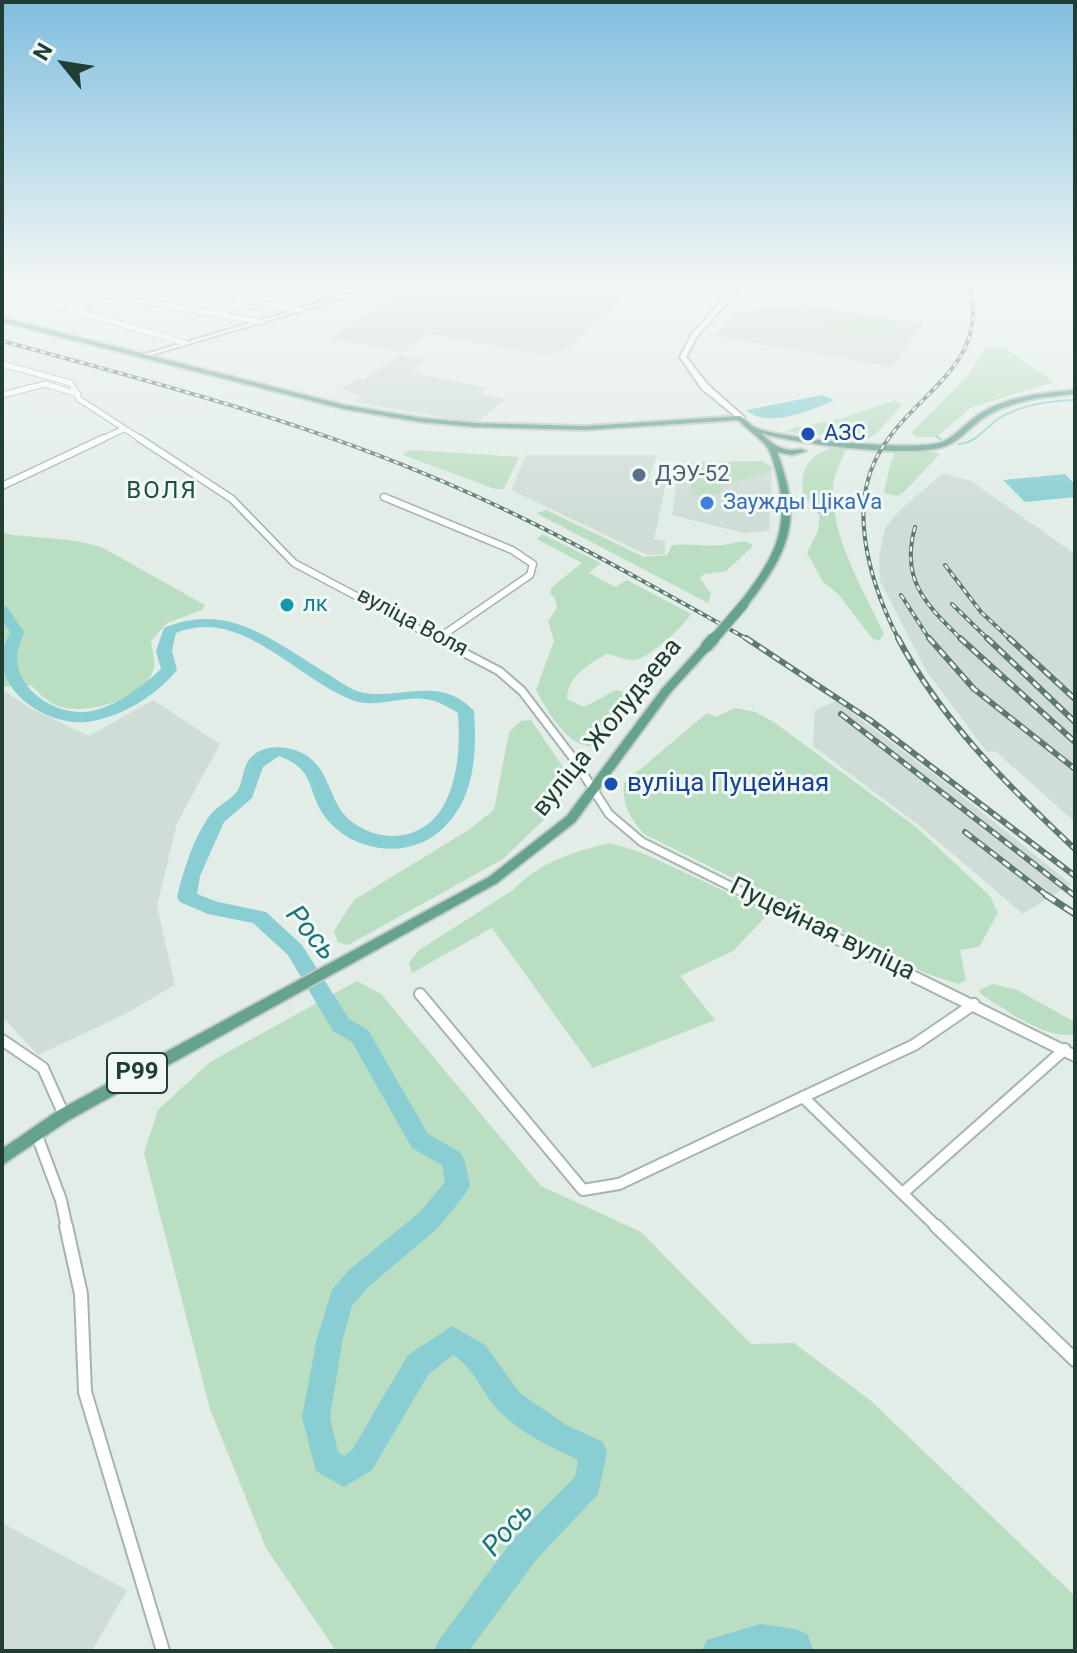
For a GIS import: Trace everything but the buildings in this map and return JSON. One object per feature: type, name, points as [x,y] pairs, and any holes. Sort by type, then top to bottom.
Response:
[{"type":"main road","points":[[162,361],[344,407],[459,424],[585,428],[740,418]]},
{"type":"main road","points":[[686,361],[699,380],[771,447],[784,453],[840,442]]},
{"type":"main road","points":[[752,428],[785,437],[911,449],[938,447],[992,409],[1036,397],[1075,392]]},
{"type":"main road","points":[[771,447],[773,439],[785,437]]},
{"type":"main road","points":[[784,473],[803,450],[804,442],[795,438]]},
{"type":"main road","name":"Р99","points":[[771,447],[784,473]]},
{"type":"main road","name":"вуліца Жолудзева","points":[[2,1158],[64,1115],[493,880],[571,819],[666,691],[744,604],[779,556],[786,530],[784,473]]},
{"type":"street","name":"вуліца Воля","points":[[2,364],[71,383],[79,399],[232,499],[294,563],[440,637],[499,671],[522,691],[573,758],[594,792]]},
{"type":"street","points":[[2,395],[45,384],[78,394]]},
{"type":"street","points":[[2,486],[124,429]]},
{"type":"street","points":[[384,497],[512,550],[533,564],[530,575],[440,637]]},
{"type":"street","name":"Пуцейная вуліца","points":[[594,792],[609,814],[642,842],[1075,1056]]},
{"type":"street","points":[[420,994],[583,1190],[619,1184],[901,1051],[951,1023],[974,1004]]},
{"type":"street","points":[[2,1040],[43,1068],[64,1115]]},
{"type":"street","points":[[904,1192],[1065,1049]]},
{"type":"street","points":[[803,1097],[1075,1360]]},
{"type":"street","points":[[36,1133],[61,1200],[81,1294],[85,1392],[163,1651]]},
{"type":"shaded area","points":[[391,361],[425,361],[410,372],[487,388],[481,394],[506,399],[476,423],[354,402],[361,397],[342,389],[358,378],[364,379]]},
{"type":"shaded area","points":[[859,361],[897,361],[893,367]]},
{"type":"shaded area","name":"ДЭУ-52","points":[[526,455],[657,455],[648,481],[666,483],[654,539],[665,541],[665,554],[647,555],[511,490]]},
{"type":"shaded area","points":[[761,461],[772,467],[769,531],[744,533],[672,515],[679,462]]},
{"type":"shaded area","points":[[943,473],[971,481],[1075,554],[1075,822],[995,751],[987,752],[927,672],[880,581],[879,556],[885,528],[900,510]]},
{"type":"shaded area","points":[[4,691],[32,709],[89,736],[153,700],[220,744],[177,823],[157,906],[175,985],[125,1014],[38,1055],[2,1016]]},
{"type":"shaded area","points":[[836,701],[947,784],[1071,884],[1023,914],[921,827],[813,746],[815,710]]},
{"type":"shaded area","points":[[2,1523],[127,1590],[92,1651],[2,1651]]},
{"type":"green space","points":[[977,361],[1024,361],[1053,382],[970,408],[937,437],[916,437],[911,433],[969,374]]},
{"type":"green space","points":[[895,400],[902,405],[876,434],[867,439],[787,432],[793,428],[840,419]]},
{"type":"green space","points":[[834,447],[846,449],[833,485],[837,524],[850,562],[884,634],[879,641],[872,638],[838,594],[823,582],[807,553],[818,531],[820,516],[803,494],[803,476],[812,458]]},
{"type":"green space","points":[[406,451],[519,457],[504,489],[495,489],[403,455]]},
{"type":"green space","points":[[929,451],[940,454],[903,493],[897,496],[884,493],[895,453]]},
{"type":"green space","points":[[761,461],[772,467],[769,472],[722,486],[719,494],[713,494],[712,498],[691,494],[695,463]]},
{"type":"green space","points":[[546,510],[644,557],[667,555],[672,545],[717,545],[743,541],[753,546],[726,571],[704,574],[700,578],[711,594],[708,603],[536,513]]},
{"type":"green space","points":[[2,533],[77,541],[101,547],[205,605],[202,610],[167,623],[151,641],[154,667],[150,678],[116,702],[73,709],[53,704],[31,685],[2,687]]},
{"type":"green space","points":[[542,534],[601,563],[589,573],[615,587],[627,580],[691,614],[673,634],[646,655],[632,660],[607,654],[575,678],[567,699],[584,707],[616,690],[627,693],[596,746],[586,746],[568,735],[552,718],[536,690],[554,641],[548,621],[557,608],[555,598],[550,594],[552,587],[582,563],[537,539]]},
{"type":"green space","points":[[735,708],[756,712],[775,723],[916,827],[990,896],[998,913],[979,947],[960,950],[966,980],[958,984],[925,973],[644,834],[628,810],[624,783],[707,713],[716,717]]},
{"type":"green space","points":[[531,720],[571,779],[561,803],[503,859],[348,945],[338,942],[334,931],[354,900],[470,829],[494,810],[509,732],[521,721]]},
{"type":"green space","points":[[610,843],[640,852],[770,912],[733,951],[680,976],[715,1020],[593,1068],[492,928],[412,973],[409,963],[419,950],[513,890],[534,872],[570,854]]},
{"type":"green space","points":[[357,981],[381,994],[541,1186],[641,1232],[751,1344],[794,1343],[871,1401],[1075,1596],[1075,1651],[336,1651],[266,1548],[210,1409],[144,1153],[158,1110],[210,1062]]},
{"type":"green space","points":[[993,984],[1017,990],[1075,1022],[1075,1034],[1052,1033],[1039,1028],[981,994],[979,990]]},
{"type":"water","points":[[822,395],[834,400],[789,416],[765,418],[746,410]]},
{"type":"water","points":[[1065,474],[1075,484],[1075,497],[1025,502],[1003,480]]},
{"type":"waterway","points":[[959,444],[971,441],[1001,417],[1019,409],[1047,402],[1075,400]]},
{"type":"waterway","points":[[937,437],[941,439]]},
{"type":"waterway","name":"Рось","points":[[2,610],[17,632],[9,656],[15,679],[41,706],[65,715],[77,717],[102,713],[139,695],[169,670],[164,651],[169,631],[187,624],[205,622],[241,629],[357,697],[423,694],[450,701],[466,711],[466,756],[459,789],[446,816],[421,837],[411,842],[389,843],[366,837],[345,826],[329,809],[322,786],[310,766],[277,750],[255,764],[246,794],[216,819],[191,876],[187,897],[215,909],[259,917],[295,950],[341,1025],[360,1036],[420,1141],[452,1159],[458,1185],[429,1220],[358,1279],[341,1299],[330,1338],[316,1417],[326,1461],[344,1473],[362,1460],[418,1365],[452,1339],[476,1354],[510,1403],[556,1435],[593,1452],[588,1484],[525,1549],[450,1651]]},
{"type":"waterway","name":"Рось","points":[[718,1651],[760,1640],[796,1645],[798,1651]]},
{"type":"railway","points":[[76,361],[269,417],[425,474],[549,531],[749,640]]},
{"type":"railway","points":[[898,638],[881,599],[867,553],[864,530],[867,484],[874,463],[888,439],[958,361]]},
{"type":"railway","points":[[915,527],[911,562],[919,590],[937,615],[960,638]]},
{"type":"railway","points":[[945,565],[981,612],[1011,640]]},
{"type":"railway","points":[[901,595],[930,640]]},
{"type":"railway","points":[[952,604],[989,640]]},
{"type":"railway","points":[[746,638],[870,720],[1075,876]]},
{"type":"railway","points":[[898,638],[934,697],[955,724],[1001,776],[1075,849]]},
{"type":"railway","points":[[929,638],[974,689],[1075,769]]},
{"type":"railway","points":[[960,638],[1075,742]]},
{"type":"railway","points":[[987,638],[1075,722]]},
{"type":"railway","points":[[1009,638],[1075,699]]},
{"type":"railway","points":[[841,714],[1075,896]]},
{"type":"railway","points":[[965,832],[1049,897]]},
{"type":"railway","points":[[1049,897],[1075,914]]},
{"type":"place","name":"АЗС","points":[[808,434]]},
{"type":"place","name":"ДЭУ-52","points":[[639,475]]},
{"type":"place","name":"Заужды ЦікаVа","points":[[707,503]]},
{"type":"place","name":"лк","points":[[287,605]]},
{"type":"place","name":"вуліца Пуцейная","points":[[611,784]]},
{"type":"district","name":"ВОЛЯ","points":[[162,492]]}]
